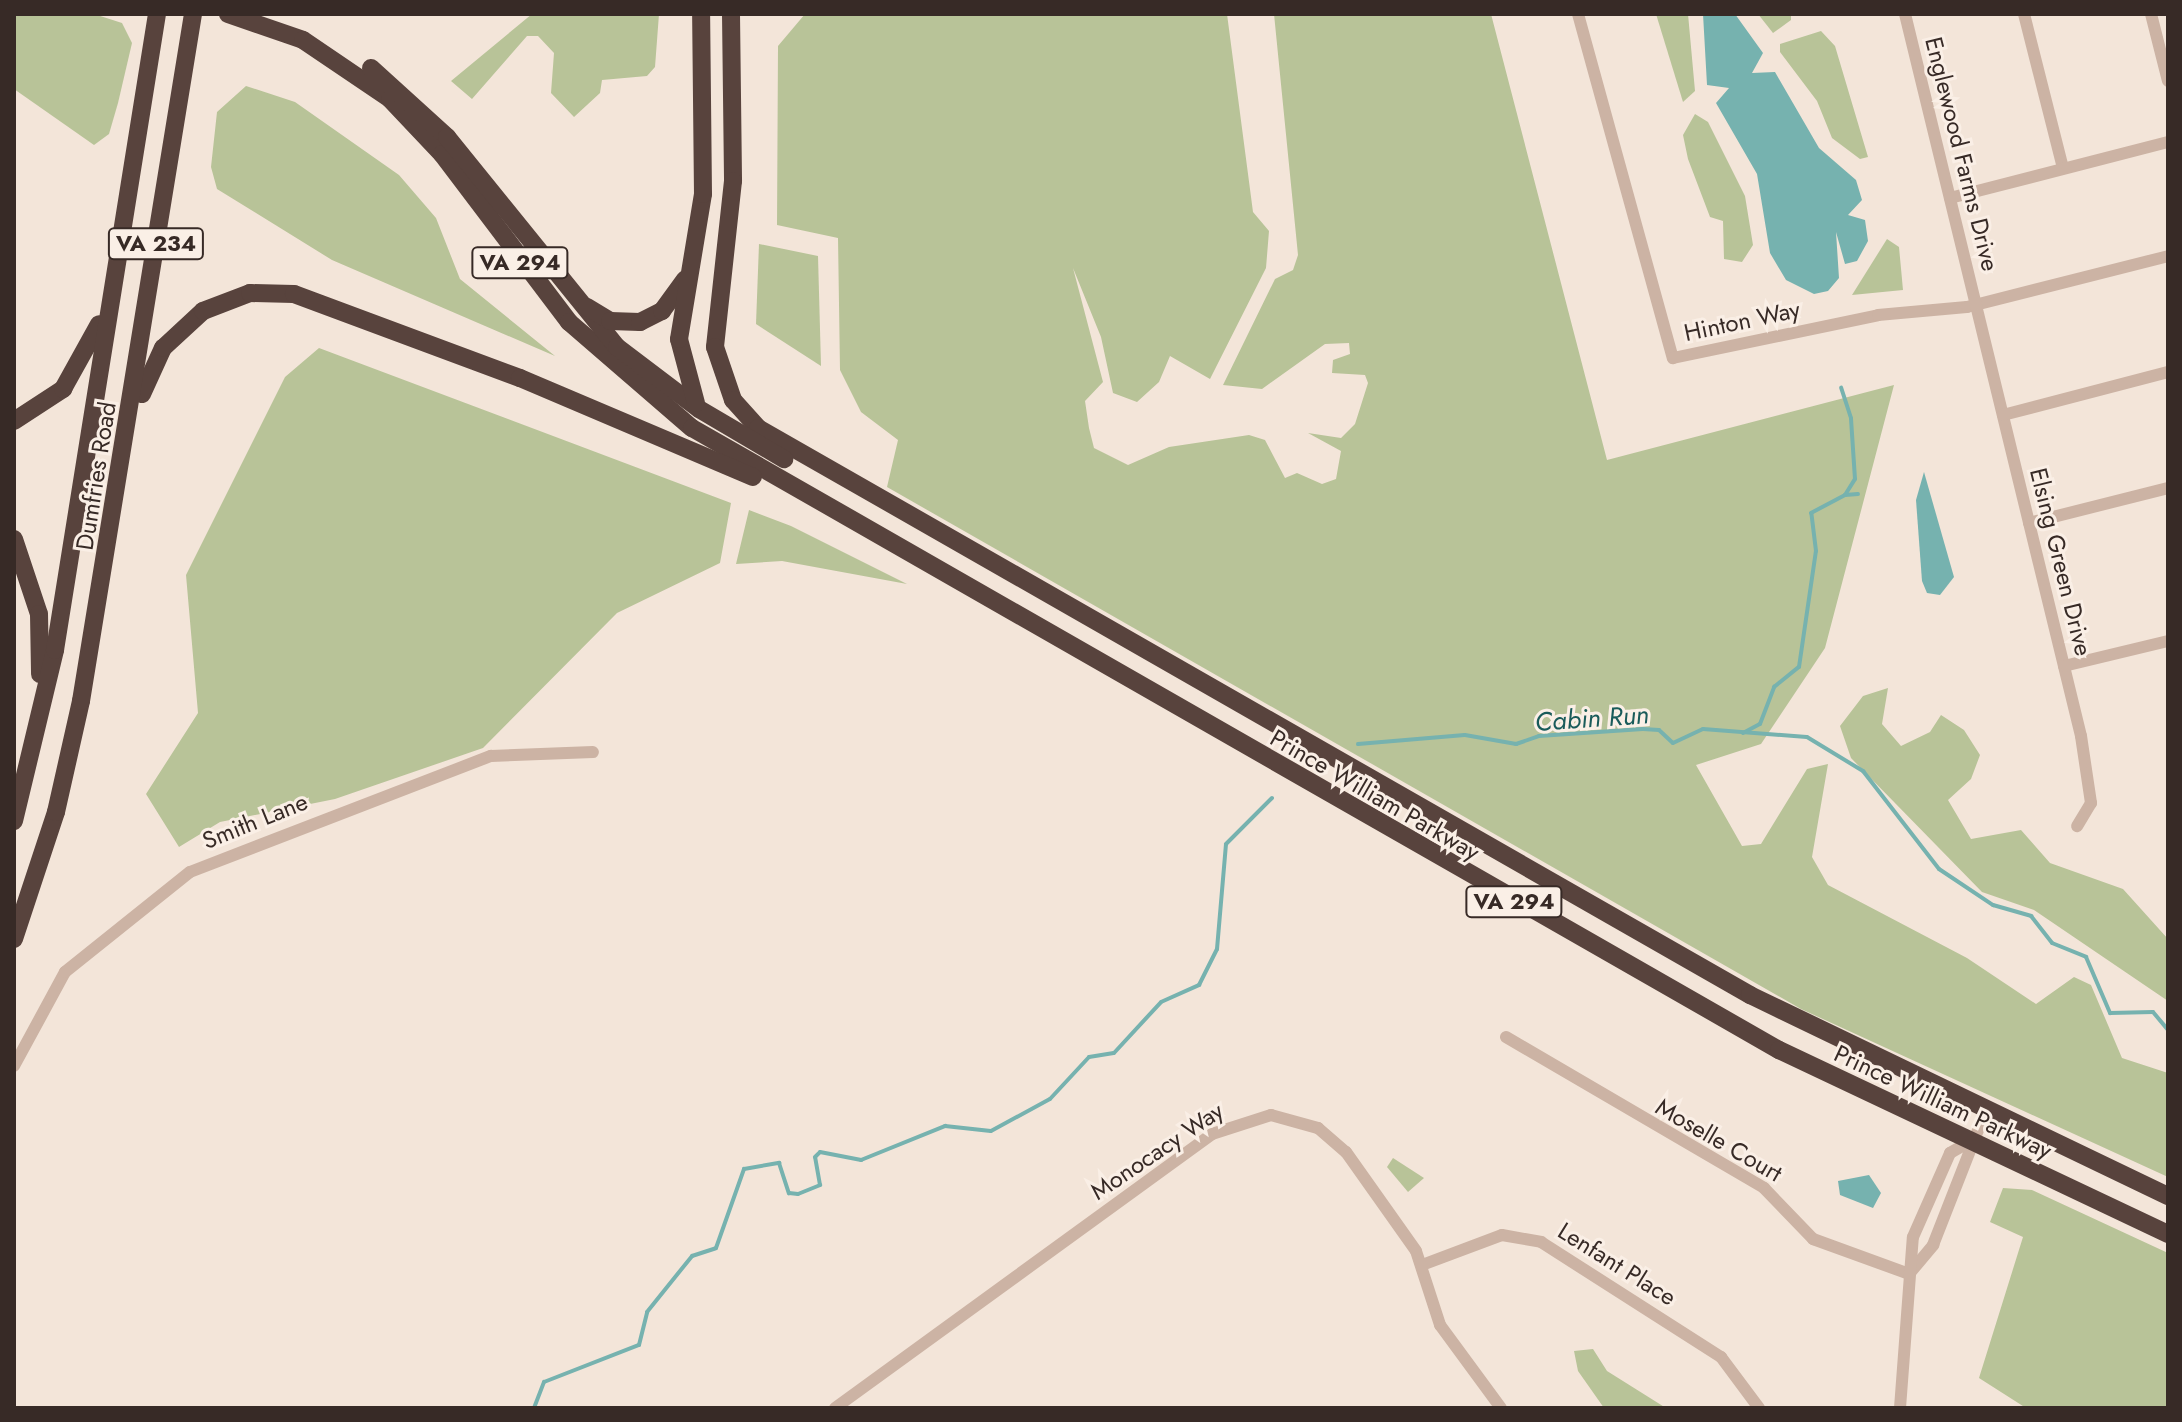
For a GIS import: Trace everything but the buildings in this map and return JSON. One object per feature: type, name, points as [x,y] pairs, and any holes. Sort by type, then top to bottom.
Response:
[{"type":"highway","name":"VA 234","points":[[114,284],[157,14]]},
{"type":"highway","name":"Dumfries Road","points":[[14,939],[70,756],[125,450],[193,14]]},
{"type":"highway","name":"VA 294","points":[[228,14],[303,40],[375,87],[442,154],[507,247],[593,347],[692,428],[826,504]]},
{"type":"highway","points":[[266,14],[337,46],[407,97],[447,137],[566,291],[617,347],[699,409],[928,541],[964,549]]},
{"type":"highway","name":"VA 294","points":[[701,14],[705,164],[679,350],[699,409],[724,435],[826,504]]},
{"type":"highway","name":"VA 294","points":[[731,14],[733,181],[714,331],[723,379],[768,435],[964,549]]},
{"type":"highway","points":[[566,291],[601,317],[640,322],[671,302],[694,257]]},
{"type":"highway","points":[[14,421],[55,397],[79,369],[114,284]]},
{"type":"highway","name":"Dumfries Road","points":[[14,821],[43,718],[114,284]]},
{"type":"highway","points":[[125,450],[155,361],[184,326],[223,301],[286,293],[646,428],[879,535]]},
{"type":"highway","name":"Prince William Parkway","points":[[826,504],[1639,973],[1969,1142],[2168,1234]]},
{"type":"highway","points":[[14,539],[41,636],[25,784]]},
{"type":"highway","name":"Prince William Parkway","points":[[964,549],[1750,995],[1985,1112],[2168,1196]]},
{"type":"street","name":"Hinton Way","points":[[1578,14],[1673,358],[1878,315],[1977,305],[2168,256]]},
{"type":"street","name":"Englewood Farms Drive","points":[[1905,14],[1977,305]]},
{"type":"street","points":[[2024,14],[2063,168]]},
{"type":"street","points":[[2151,14],[2168,81]]},
{"type":"street","points":[[1950,198],[2168,142]]},
{"type":"street","name":"Elsing Green Drive","points":[[1977,305],[2091,791],[2089,812],[2077,826]]},
{"type":"street","points":[[2003,415],[2168,372]]},
{"type":"street","points":[[2029,523],[2168,488]]},
{"type":"street","points":[[2064,666],[2168,641]]},
{"type":"street","name":"Smith Lane","points":[[14,1066],[65,972],[190,872],[491,756],[593,752]]},
{"type":"street","name":"Moselle Court","points":[[1506,1037],[1764,1188],[1813,1239],[1909,1274]]},
{"type":"street","points":[[1900,1408],[1913,1237],[1950,1153],[1969,1142],[1985,1112]]},
{"type":"street","name":"Monocacy Way","points":[[835,1408],[1212,1134],[1251,1117],[1287,1117],[1336,1140],[1422,1265],[1440,1325],[1501,1408]]},
{"type":"street","points":[[1909,1274],[1939,1232],[1971,1162],[1969,1142]]},
{"type":"street","name":"Lenfant Place","points":[[1422,1265],[1502,1235],[1541,1242],[1721,1357],[1759,1408]]},
{"type":"green space","points":[[14,14],[94,14],[122,23],[132,43],[109,134],[94,145],[14,89]]},
{"type":"green space","points":[[532,14],[659,14],[655,67],[647,76],[602,80],[600,93],[574,117],[551,93],[554,53],[538,36],[527,36],[472,99],[451,81]]},
{"type":"green space","points":[[805,14],[1227,14],[1253,212],[1269,231],[1266,268],[1210,379],[1170,356],[1159,382],[1137,402],[1113,393],[1101,337],[1073,268],[1103,382],[1085,401],[1089,428],[1094,448],[1128,465],[1169,447],[1249,435],[1265,440],[1285,478],[1297,473],[1322,484],[1336,479],[1341,451],[1308,433],[1341,438],[1355,424],[1368,383],[1365,375],[1332,373],[1333,360],[1350,354],[1349,343],[1325,344],[1262,389],[1223,385],[1275,279],[1293,270],[1298,255],[1274,14],[1491,14],[1607,460],[1894,385],[1825,648],[1761,744],[1696,765],[1742,846],[1761,844],[1807,769],[1828,764],[1812,857],[1828,885],[1967,958],[2036,1004],[2074,977],[2091,985],[2122,1058],[2168,1073],[2168,1177],[1801,1009],[887,487],[898,440],[861,412],[840,370],[838,238],[777,225],[778,46]]},
{"type":"green space","points":[[1656,14],[1688,14],[1695,91],[1683,102]]},
{"type":"green space","points":[[1758,14],[1791,14],[1791,20],[1773,33]]},
{"type":"green space","points":[[1821,31],[1835,46],[1868,157],[1860,159],[1832,138],[1817,101],[1780,52],[1780,44]]},
{"type":"green space","points":[[246,86],[295,102],[399,175],[436,218],[460,279],[555,356],[332,260],[217,189],[211,167],[217,112]]},
{"type":"green space","points":[[1695,114],[1708,122],[1745,196],[1753,245],[1742,262],[1724,259],[1723,221],[1710,217],[1688,159],[1683,135]]},
{"type":"green space","points":[[1887,239],[1899,247],[1903,290],[1852,295]]},
{"type":"green space","points":[[759,244],[818,256],[821,366],[756,324]]},
{"type":"green space","points":[[319,348],[731,503],[720,563],[617,613],[483,748],[335,799],[220,822],[179,847],[146,794],[198,713],[186,575],[285,377]]},
{"type":"green space","points":[[749,510],[791,526],[907,584],[782,561],[736,564]]},
{"type":"green space","points":[[1888,688],[1882,724],[1901,746],[1930,732],[1941,715],[1964,730],[1980,755],[1971,779],[1948,800],[1971,839],[2021,830],[2050,863],[2123,889],[2168,939],[2168,1001],[2034,910],[1982,892],[1851,758],[1840,726],[1863,696]]},
{"type":"green space","points":[[1393,1158],[1424,1178],[1408,1192],[1387,1167]]},
{"type":"green space","points":[[2003,1188],[2032,1190],[2168,1253],[2168,1408],[2026,1408],[1979,1378],[2023,1237],[1990,1222]]},
{"type":"green space","points":[[1593,1349],[1607,1371],[1666,1408],[1604,1408],[1578,1371],[1574,1351]]},
{"type":"water","points":[[1703,14],[1735,14],[1763,53],[1752,73],[1775,72],[1819,148],[1856,180],[1862,200],[1848,215],[1865,220],[1868,241],[1857,261],[1845,264],[1836,232],[1839,278],[1828,291],[1814,294],[1786,280],[1770,253],[1757,174],[1716,103],[1729,88],[1707,85]]},
{"type":"water","points":[[1924,472],[1954,577],[1940,595],[1927,593],[1922,581],[1916,500]]},
{"type":"water","points":[[1869,1175],[1881,1193],[1873,1208],[1840,1195],[1838,1181]]},
{"type":"waterway","points":[[1743,733],[1760,724],[1774,687],[1799,667],[1816,551],[1811,513],[1845,495],[1855,479],[1851,418],[1841,388]]},
{"type":"waterway","points":[[1845,495],[1858,494]]},
{"type":"waterway","name":"Cabin Run","points":[[1358,744],[1465,735],[1516,744],[1539,736],[1643,729],[1659,730],[1673,743],[1703,729],[1807,737],[1863,771],[1939,869],[1993,905],[2031,916],[2052,943],[2086,957],[2110,1013],[2153,1012],[2168,1030]]},
{"type":"waterway","name":"Cabin Run","points":[[534,1408],[544,1382],[639,1345],[647,1312],[692,1256],[716,1248],[744,1169],[779,1163],[789,1193],[798,1194],[820,1185],[815,1157],[820,1152],[861,1160],[945,1126],[991,1131],[1050,1099],[1089,1057],[1114,1053],[1161,1002],[1199,985],[1217,949],[1226,844],[1272,798]]}]
